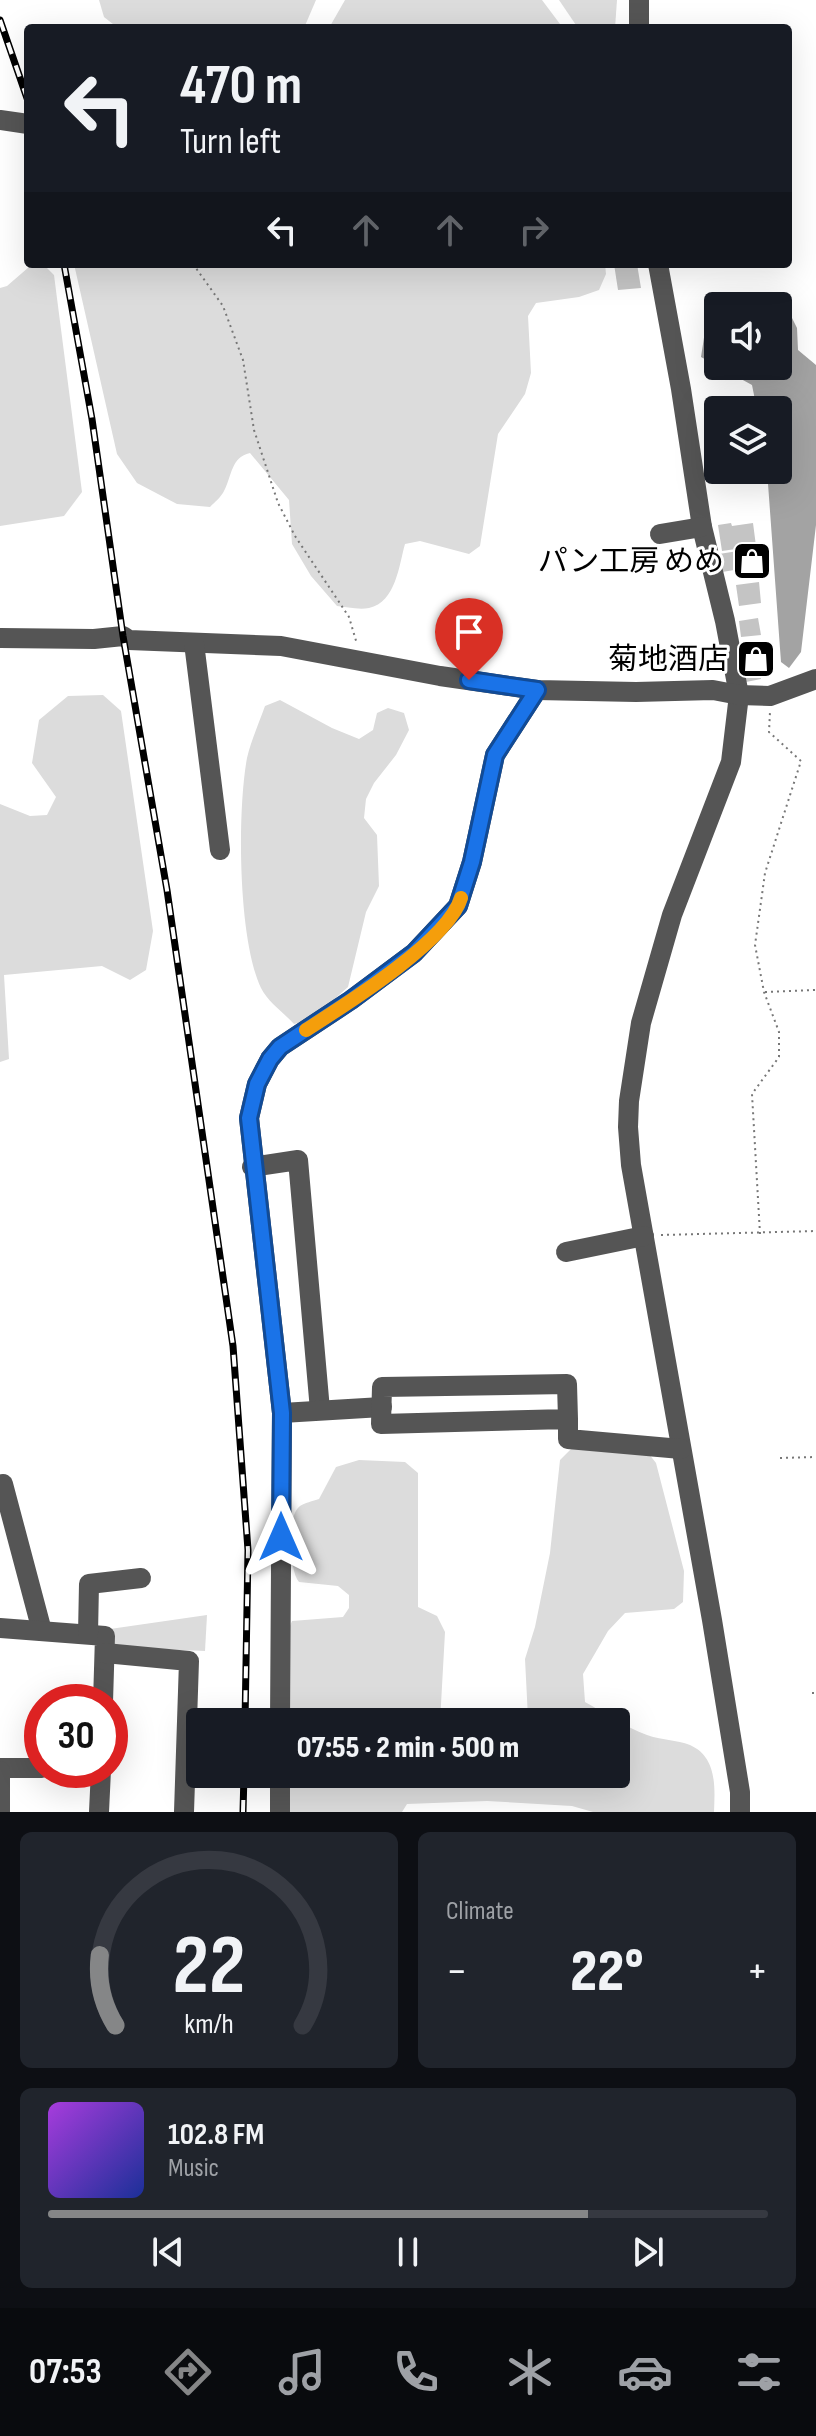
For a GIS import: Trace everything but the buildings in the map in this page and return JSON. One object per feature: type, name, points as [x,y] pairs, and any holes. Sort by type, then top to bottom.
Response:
[{"type":"street","points":[[639,0],[639,24]]},
{"type":"street","points":[[0,120],[24,123]]},
{"type":"street","points":[[659,268],[702,527],[739,695],[731,762],[672,915],[641,1023],[628,1127],[644,1236],[715,1636],[740,1792],[740,1812]]},
{"type":"street","points":[[660,534],[702,527]]},
{"type":"street","points":[[0,638],[94,639],[123,636],[129,640],[281,646],[440,676],[537,690],[713,690],[770,696],[816,679]]},
{"type":"street","points":[[194,643],[220,850]]},
{"type":"street","points":[[280,1708],[282,1413],[252,1167],[249,1118],[257,1084],[280,1047],[414,953],[458,906],[472,862],[495,755],[537,690]]},
{"type":"street","points":[[252,1167],[298,1160],[320,1410]]},
{"type":"street","points":[[566,1252],[644,1236]]},
{"type":"street","points":[[568,1419],[381,1424],[382,1387],[567,1384],[568,1419],[568,1439],[681,1449]]},
{"type":"street","points":[[282,1413],[382,1407]]},
{"type":"street","points":[[3,1484],[42,1631]]},
{"type":"street","points":[[88,1634],[89,1584],[141,1578]]},
{"type":"street","points":[[0,1628],[105,1636],[104,1684]]},
{"type":"street","points":[[105,1653],[189,1661],[184,1812]]},
{"type":"street","points":[[0,1812],[0,1769],[24,1768]]},
{"type":"street","points":[[99,1812],[100,1788]]},
{"type":"street","points":[[280,1788],[280,1812]]},
{"type":"path","points":[[196,268],[223,306],[243,360],[254,430],[278,503],[295,536],[349,617],[362,660]]},
{"type":"path","points":[[760,1234],[752,1094],[779,1057],[779,1032],[764,992],[755,945],[765,873],[801,761],[769,732],[770,696]]},
{"type":"path","points":[[764,992],[816,990]]},
{"type":"path","points":[[644,1236],[816,1231]]},
{"type":"path","points":[[780,1458],[816,1457]]},
{"type":"shaded area","points":[[99,0],[316,0],[306,24],[113,24],[104,17]]},
{"type":"shaded area","points":[[345,0],[542,0],[560,24],[331,24]]},
{"type":"shaded area","points":[[559,0],[617,0],[615,24],[575,24]]},
{"type":"shaded area","points":[[28,268],[47,268],[54,275],[82,492],[64,516],[0,526],[0,288],[7,286]]},
{"type":"shaded area","points":[[75,268],[605,268],[599,290],[579,297],[536,303],[528,316],[531,373],[525,394],[498,434],[480,546],[469,554],[420,541],[405,544],[391,591],[369,608],[337,606],[311,576],[292,544],[289,500],[250,453],[236,463],[223,493],[210,507],[177,504],[137,483],[117,454]]},
{"type":"shaded area","points":[[792,318],[797,328],[798,350],[816,365],[816,525],[801,652],[789,668],[781,662],[768,484],[792,484],[792,396],[754,396],[752,385],[743,380],[792,380]]},
{"type":"shaded area","points":[[103,695],[121,711],[153,931],[146,970],[130,980],[102,966],[4,975],[9,1059],[0,1062],[0,804],[30,816],[47,815],[56,797],[32,763],[39,720],[68,696]]},
{"type":"shaded area","points":[[280,700],[359,739],[373,730],[377,713],[388,708],[404,713],[409,730],[366,799],[364,818],[377,835],[379,886],[366,912],[348,987],[312,1019],[294,1024],[264,993],[253,967],[242,875],[242,810],[247,758],[265,706]]},
{"type":"shaded area","points":[[574,1446],[649,1454],[656,1463],[684,1571],[683,1602],[674,1609],[625,1613],[608,1631],[583,1674],[585,1702],[595,1708],[527,1708],[525,1659],[550,1553],[560,1460]]},
{"type":"shaded area","points":[[359,1460],[405,1462],[418,1473],[418,1607],[437,1616],[445,1632],[441,1708],[288,1708],[289,1628],[292,1621],[343,1617],[349,1608],[349,1595],[338,1586],[299,1582],[291,1555],[291,1531],[296,1512],[300,1506],[319,1499],[336,1467]]},
{"type":"shaded area","points":[[207,1615],[205,1651],[108,1647],[110,1629]]},
{"type":"shaded area","points":[[630,1728],[699,1750],[710,1765],[714,1793],[714,1812],[593,1812],[572,1806],[487,1801],[407,1804],[402,1812],[287,1812],[288,1788],[630,1788]]},
{"type":"railway","points":[[0,20],[24,89]]},
{"type":"railway","points":[[65,268],[92,419],[123,636],[167,890],[233,1346],[248,1550],[245,1708]]},
{"type":"railway","points":[[243,1812],[244,1788]]},
{"type":"slow traffic","points":[[306,1030],[414,953],[437,932],[461,898]]},
{"type":"place","name":"パン工房 めめ","points":[[752,561]]},
{"type":"place","name":"菊地酒店","points":[[756,659]]},
{"type":"route","points":[[281,1537],[282,1413],[252,1167],[249,1118],[257,1084],[280,1047],[414,953],[437,932],[458,906],[472,862],[495,755],[537,690],[469,680]]}]
